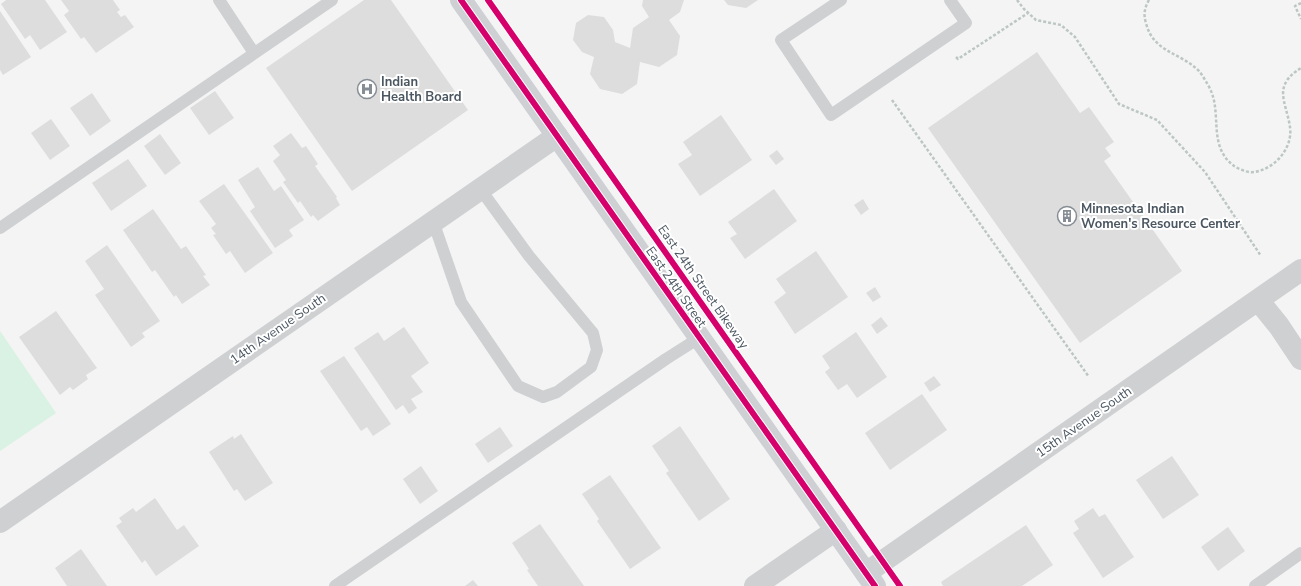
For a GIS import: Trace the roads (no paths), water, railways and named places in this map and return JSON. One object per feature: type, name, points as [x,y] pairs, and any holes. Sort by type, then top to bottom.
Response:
[{"type":"street","name":"East 24th Street","points":[[461,0],[871,580]]},
{"type":"street","name":"14th Avenue South","points":[[0,522],[557,136]]},
{"type":"street","name":"15th Avenue South","points":[[871,580],[1301,270]]},
{"type":"street","points":[[1258,300],[1279,326],[1301,359]]},
{"type":"street","points":[[755,586],[836,530]]},
{"type":"lane","points":[[219,0],[254,53]]},
{"type":"lane","points":[[0,228],[332,0]]},
{"type":"lane","points":[[841,0],[781,40],[831,115],[966,23],[950,0]]},
{"type":"lane","points":[[433,221],[461,302],[518,386],[543,398],[557,392],[591,368],[597,350],[593,333],[529,256],[481,190]]},
{"type":"lane","points":[[335,586],[666,359],[699,338]]},
{"type":"lane","points":[[1255,586],[1301,553]]},
{"type":"place","name":"Indian Health Board","points":[[367,89]]},
{"type":"place","name":"Minnesota Indian Women's Resource Center","points":[[1067,216]]}]
